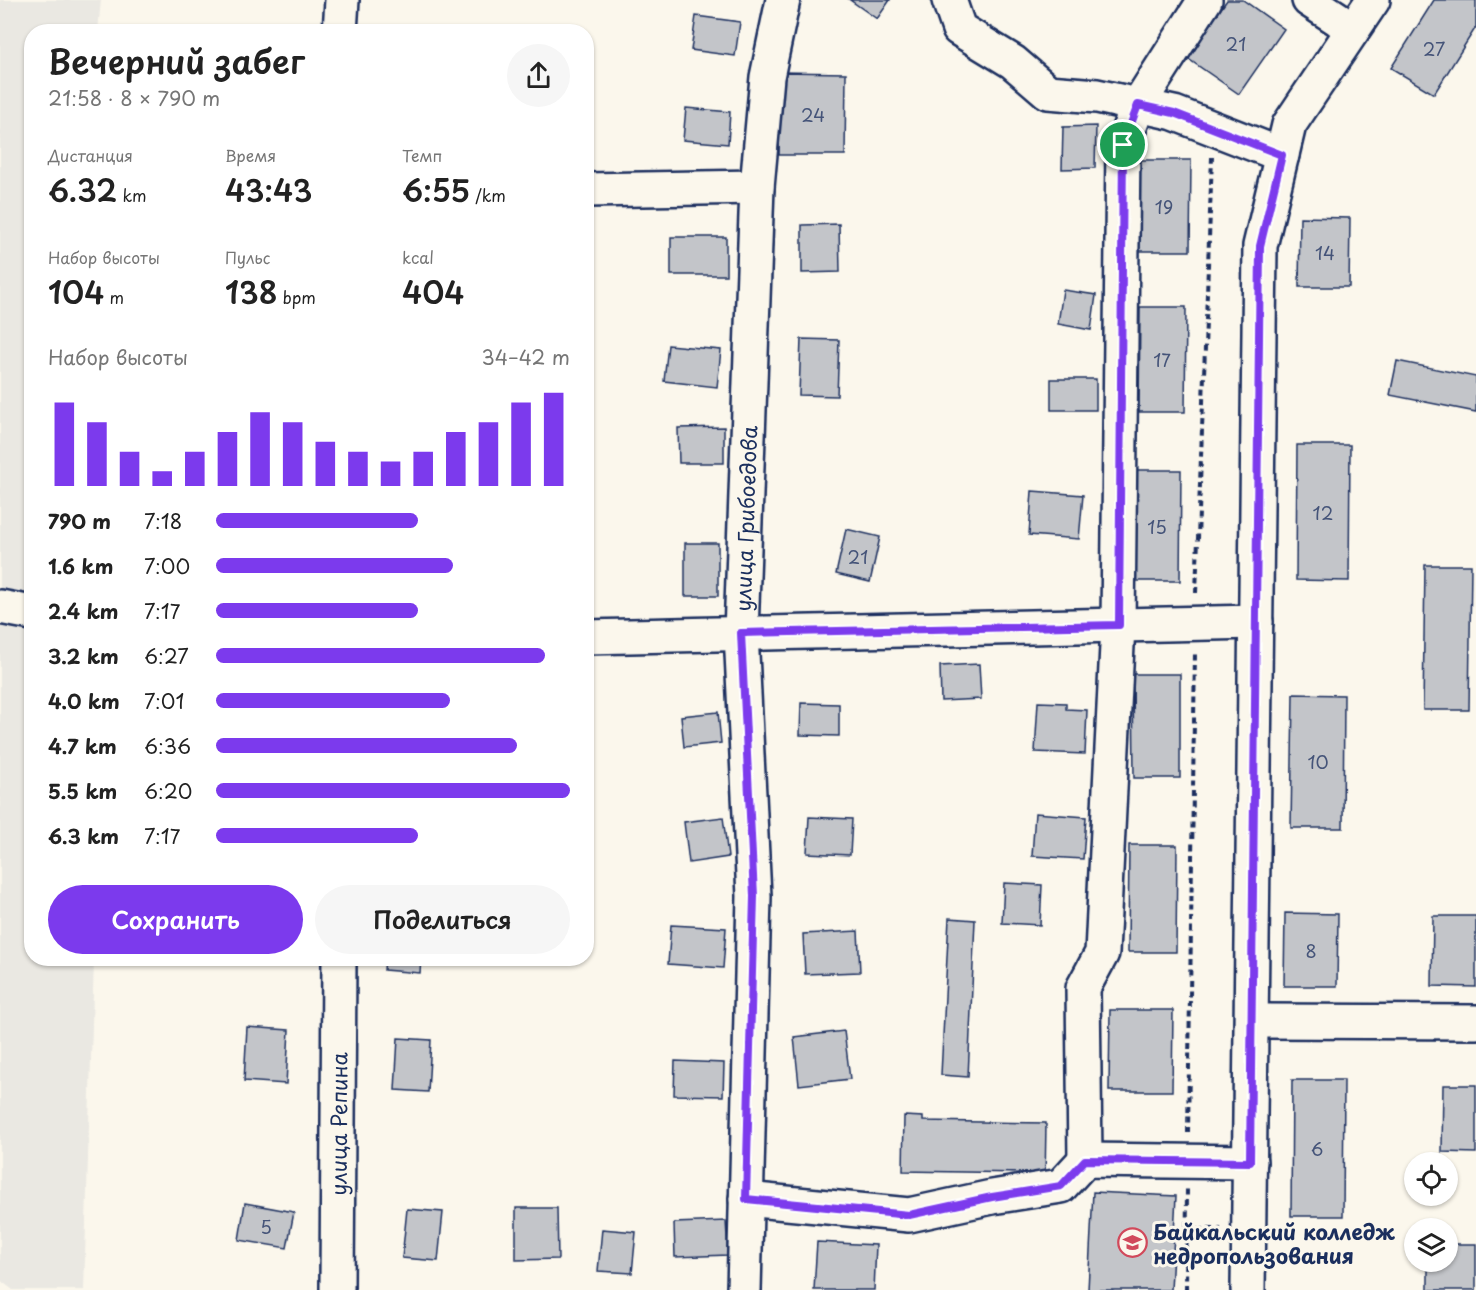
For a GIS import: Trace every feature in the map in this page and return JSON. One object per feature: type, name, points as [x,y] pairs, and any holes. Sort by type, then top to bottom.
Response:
[{"type":"street","points":[[340,24],[342,0]]},
{"type":"street","name":"улица Грибоедова","points":[[744,1290],[754,896],[741,633],[757,187],[767,77],[783,0]]},
{"type":"street","points":[[949,0],[959,29],[1013,62],[1048,92],[1097,96],[1174,113],[1282,155]]},
{"type":"street","points":[[746,1199],[909,1215],[992,1197],[1061,1186],[1085,1160],[1083,988],[1102,953],[1119,625],[1123,145],[1138,105],[1205,0]]},
{"type":"street","points":[[1309,0],[1352,31]]},
{"type":"street","points":[[1248,1290],[1260,246],[1289,125],[1373,0]]},
{"type":"street","points":[[594,190],[757,187]]},
{"type":"street","points":[[0,607],[24,612]]},
{"type":"street","points":[[594,637],[1256,622]]},
{"type":"street","name":"улица Репина","points":[[337,1290],[339,966]]},
{"type":"street","points":[[1252,1022],[1476,1022]]},
{"type":"street","points":[[1085,1160],[1250,1162]]},
{"type":"path","points":[[1185,1290],[1196,623],[1210,164],[1219,131]]},
{"type":"path","points":[[1186,1229],[1231,1229]]},
{"type":"shaded area","points":[[0,0],[101,0],[99,24],[24,24],[24,966],[94,966],[84,1290],[13,1290],[0,1280]]},
{"type":"building","points":[[850,0],[890,0],[877,19]]},
{"type":"building","points":[[1227,0],[1243,0],[1284,29],[1239,94],[1187,58]]},
{"type":"building","points":[[1434,0],[1476,0],[1476,27],[1434,94],[1391,68]]},
{"type":"building","points":[[696,16],[740,22],[735,56],[691,50]]},
{"type":"building","points":[[780,72],[846,73],[845,155],[779,155]]},
{"type":"building","points":[[686,108],[730,112],[728,144],[683,140]]},
{"type":"building","points":[[1096,126],[1095,168],[1062,169],[1063,127]]},
{"type":"building","points":[[1138,160],[1191,160],[1190,251],[1137,251]]},
{"type":"building","points":[[1300,217],[1350,218],[1349,287],[1299,287]]},
{"type":"building","points":[[839,224],[840,272],[802,273],[802,225]]},
{"type":"building","points":[[671,237],[726,237],[726,275],[671,275]]},
{"type":"building","points":[[1063,290],[1096,295],[1091,330],[1058,324]]},
{"type":"building","points":[[1140,307],[1186,307],[1185,412],[1139,412]]},
{"type":"building","points":[[801,339],[839,340],[837,396],[799,395]]},
{"type":"building","points":[[668,345],[721,350],[717,387],[664,381]]},
{"type":"building","points":[[1397,361],[1476,377],[1476,412],[1390,395]]},
{"type":"building","points":[[1051,379],[1096,379],[1096,410],[1051,410]]},
{"type":"building","points":[[724,427],[724,463],[679,463],[678,428]]},
{"type":"building","points":[[1297,445],[1350,445],[1349,581],[1296,580]]},
{"type":"building","points":[[1135,470],[1181,470],[1180,581],[1134,581]]},
{"type":"building","points":[[1032,491],[1083,495],[1079,539],[1029,535]]},
{"type":"building","points":[[846,529],[880,537],[870,582],[836,574]]},
{"type":"building","points":[[685,543],[718,543],[718,596],[685,596]]},
{"type":"building","points":[[1425,565],[1471,565],[1469,710],[1423,710]]},
{"type":"building","points":[[979,664],[981,699],[941,701],[940,666]]},
{"type":"building","points":[[1133,674],[1180,674],[1180,778],[1134,778]]},
{"type":"building","points":[[1293,694],[1344,695],[1343,828],[1291,828]]},
{"type":"building","points":[[1038,702],[1066,703],[1066,709],[1087,710],[1085,754],[1035,752]]},
{"type":"building","points":[[801,703],[839,704],[839,736],[800,735]]},
{"type":"building","points":[[718,712],[721,743],[684,747],[681,716]]},
{"type":"building","points":[[1035,813],[1086,817],[1083,859],[1032,856]]},
{"type":"building","points":[[723,817],[728,857],[689,863],[684,822]]},
{"type":"building","points":[[809,817],[852,819],[850,855],[807,853]]},
{"type":"building","points":[[1129,845],[1177,845],[1176,952],[1128,952]]},
{"type":"building","points":[[1004,883],[1042,885],[1040,925],[1002,923]]},
{"type":"building","points":[[1285,913],[1338,914],[1337,986],[1284,986]]},
{"type":"building","points":[[1433,916],[1476,916],[1476,987],[1432,986]]},
{"type":"building","points":[[949,918],[975,920],[968,1077],[941,1075]]},
{"type":"building","points":[[671,925],[726,928],[723,968],[668,964]]},
{"type":"building","points":[[858,931],[860,972],[805,974],[803,934]]},
{"type":"building","points":[[384,966],[420,966],[420,973],[384,970]]},
{"type":"building","points":[[1110,1010],[1173,1010],[1172,1091],[1109,1091]]},
{"type":"building","points":[[247,1027],[289,1030],[286,1084],[244,1081]]},
{"type":"building","points":[[844,1031],[850,1079],[799,1085],[794,1037]]},
{"type":"building","points":[[398,1038],[431,1040],[428,1092],[395,1090]]},
{"type":"building","points":[[675,1061],[724,1063],[723,1096],[674,1095]]},
{"type":"building","points":[[1292,1080],[1344,1080],[1343,1216],[1291,1216]]},
{"type":"building","points":[[1443,1085],[1476,1085],[1476,1153],[1442,1152]]},
{"type":"building","points":[[904,1116],[923,1117],[923,1121],[1046,1123],[1045,1181],[1027,1181],[1027,1173],[903,1171]]},
{"type":"building","name":"Байкальский колледж недропользования","points":[[1093,1192],[1176,1196],[1171,1290],[1088,1290]]},
{"type":"building","points":[[245,1203],[294,1212],[287,1248],[239,1240]]},
{"type":"building","points":[[516,1208],[557,1208],[558,1259],[516,1260]]},
{"type":"building","points":[[407,1209],[443,1212],[438,1261],[402,1258]]},
{"type":"building","points":[[726,1221],[728,1255],[675,1257],[674,1223]]},
{"type":"building","points":[[602,1229],[636,1232],[632,1273],[598,1271]]},
{"type":"building","points":[[817,1242],[876,1245],[874,1290],[814,1290]]},
{"type":"building","points":[[1458,1244],[1476,1244],[1476,1290],[1428,1290],[1428,1272],[1458,1272]]},
{"type":"place","name":"Байкальский колледж недропользования","points":[[1132,1243]]},
{"type":"route","points":[[1138,105],[1174,113],[1282,155],[1260,246],[1250,1162],[1085,1160],[1061,1186],[992,1197],[909,1215],[746,1199],[754,896],[741,633],[1119,625],[1123,145],[1138,105]]}]
